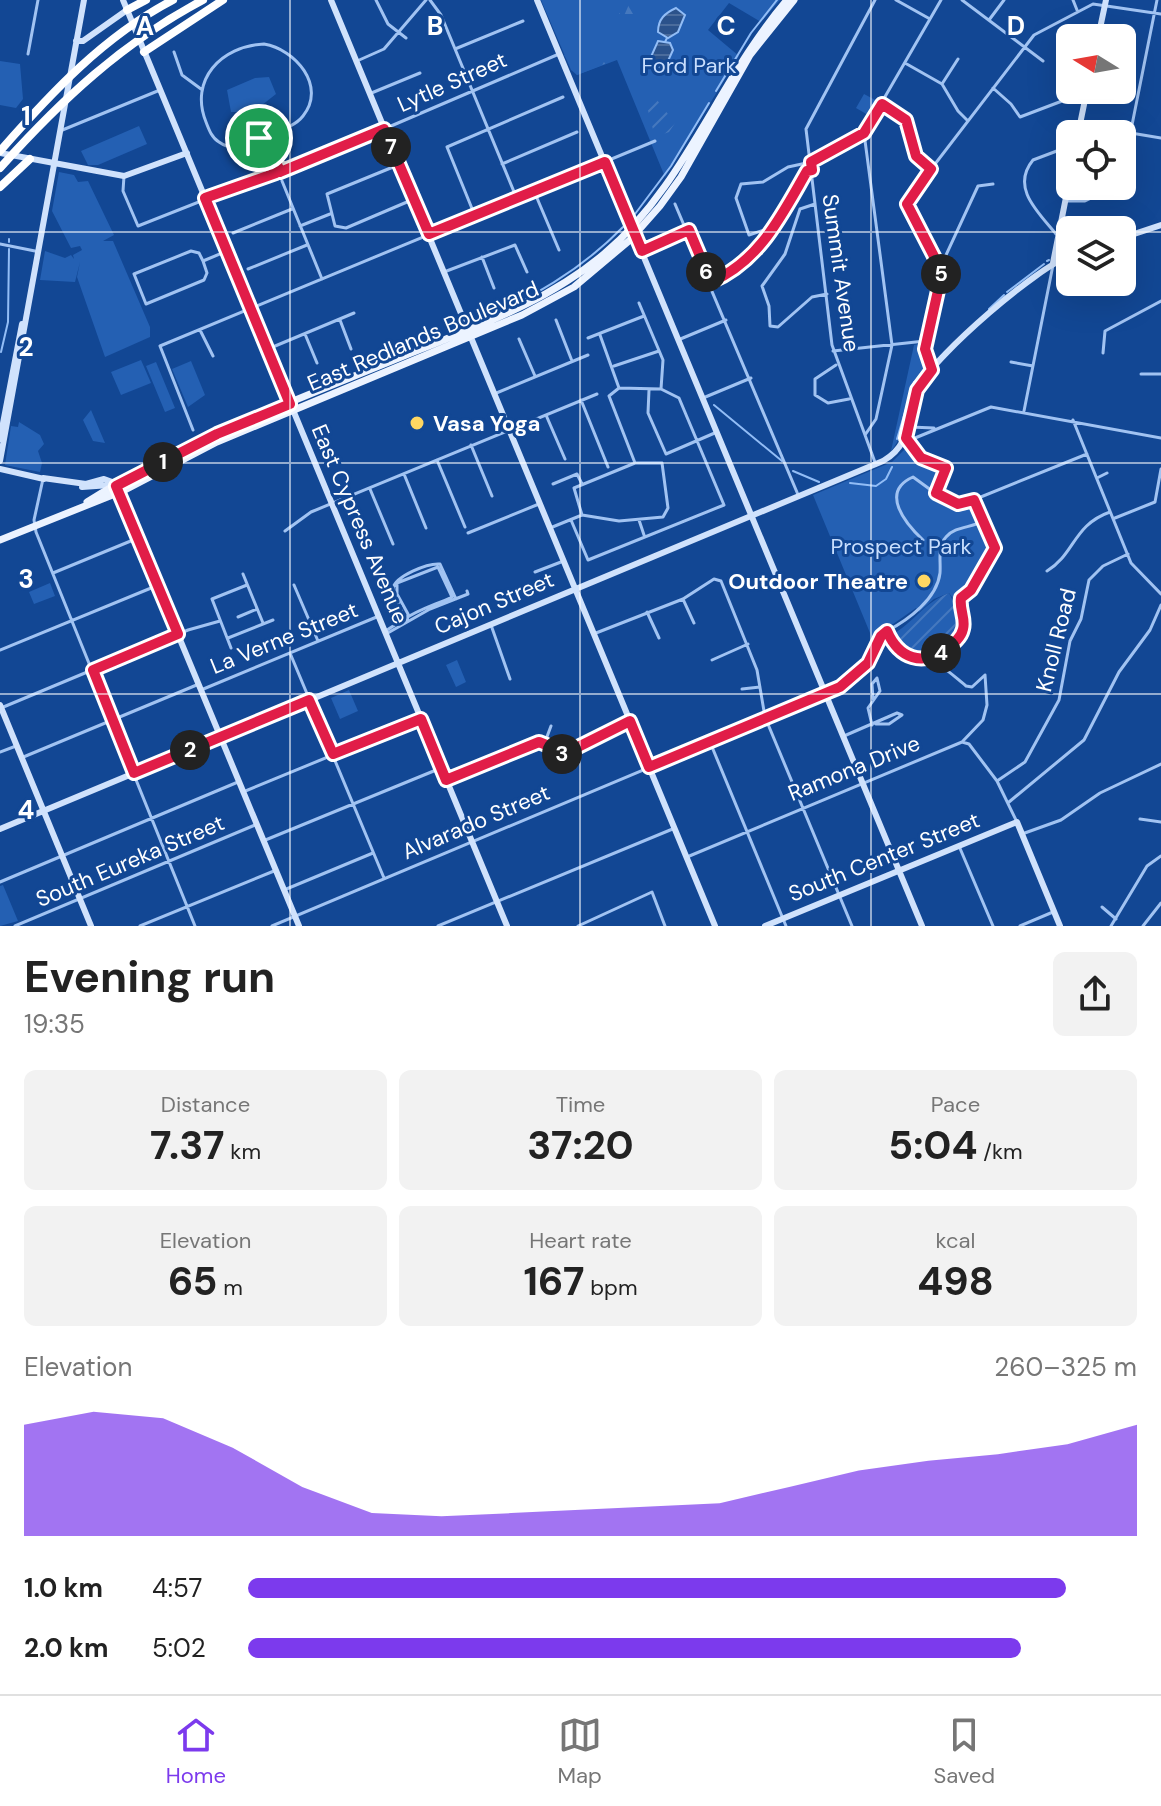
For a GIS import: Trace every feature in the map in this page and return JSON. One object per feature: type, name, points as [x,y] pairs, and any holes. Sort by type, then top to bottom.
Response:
[{"type":"highway","points":[[127,10],[146,0]]},
{"type":"highway","points":[[0,152],[83,63],[123,32],[173,0]]},
{"type":"highway","points":[[1,167],[80,83],[149,30],[203,0]]},
{"type":"highway","points":[[144,52],[223,0]]},
{"type":"highway","points":[[0,187],[30,159]]},
{"type":"main road","name":"East Redlands Boulevard","points":[[634,230],[675,170],[749,46],[787,0]]},
{"type":"main road","name":"East Redlands Boulevard","points":[[0,540],[83,506],[217,434],[469,334],[574,287],[634,230],[681,177],[750,55],[794,0]]},
{"type":"main road","points":[[91,488],[96,497]]},
{"type":"main road","name":"East Redlands Boulevard","points":[[83,506],[116,489]]},
{"type":"street","points":[[28,54],[38,0]]},
{"type":"street","points":[[0,461],[84,0]]},
{"type":"street","name":"East Cypress Avenue","points":[[123,0],[507,926]]},
{"type":"street","points":[[331,0],[715,926]]},
{"type":"street","points":[[376,0],[388,24],[406,38]]},
{"type":"street","points":[[357,61],[384,49],[428,0],[455,49],[517,199]]},
{"type":"street","points":[[537,0],[922,926]]},
{"type":"street","name":"Summit Avenue","points":[[875,0],[808,120],[833,351],[876,465]]},
{"type":"street","points":[[896,0],[930,19]]},
{"type":"street","points":[[771,232],[767,229],[749,235],[736,198],[737,188],[745,181],[763,182],[788,167],[811,162],[864,133],[941,0]]},
{"type":"street","points":[[962,0],[1043,61]]},
{"type":"street","points":[[989,20],[1004,0]]},
{"type":"street","points":[[1073,0],[1077,10]]},
{"type":"street","points":[[1133,120],[1157,0]]},
{"type":"street","points":[[1101,24],[1106,2]]},
{"type":"street","points":[[940,268],[907,204],[1034,35],[1077,10],[1106,2],[1161,14]]},
{"type":"street","points":[[76,41],[83,41],[127,10]]},
{"type":"street","points":[[455,49],[523,21]]},
{"type":"street","points":[[264,44],[289,53],[307,77],[310,102],[299,120],[234,147],[217,142],[201,110],[201,89],[216,62],[240,50],[264,44]]},
{"type":"street","points":[[174,52],[182,75],[201,89]]},
{"type":"street","name":"Lytle Street","points":[[124,176],[123,191],[138,226],[384,129],[560,54]]},
{"type":"street","points":[[942,84],[958,59]]},
{"type":"street","points":[[905,63],[942,84],[958,111],[968,121]]},
{"type":"street","points":[[369,94],[420,73]]},
{"type":"street","points":[[993,88],[1020,117],[1056,103]]},
{"type":"street","points":[[60,131],[160,90]]},
{"type":"street","points":[[475,216],[447,147],[563,97]]},
{"type":"street","points":[[882,104],[906,120],[916,156],[931,169]]},
{"type":"street","points":[[502,164],[577,132]]},
{"type":"street","points":[[864,133],[892,345],[876,419],[865,435]]},
{"type":"street","points":[[1136,134],[1161,138]]},
{"type":"street","points":[[266,135],[278,172]]},
{"type":"street","points":[[259,138],[278,172]]},
{"type":"street","points":[[193,430],[158,350],[655,141]]},
{"type":"street","points":[[1056,151],[1033,160],[1025,185],[1026,197],[1056,233]]},
{"type":"street","points":[[0,152],[124,176],[187,153]]},
{"type":"street","points":[[399,165],[327,194],[335,226],[342,229],[414,199]]},
{"type":"street","points":[[711,282],[735,272],[771,232],[807,171],[812,170]]},
{"type":"street","points":[[282,181],[322,279]]},
{"type":"street","points":[[932,370],[926,357],[926,340],[940,286],[940,268],[978,186],[993,184]]},
{"type":"street","points":[[534,191],[559,250]]},
{"type":"street","points":[[1063,216],[1066,201],[1087,200]]},
{"type":"street","points":[[675,204],[689,230],[799,497]]},
{"type":"street","points":[[815,204],[800,209],[785,254],[762,286],[769,306],[770,326],[778,327],[812,297],[827,294]]},
{"type":"street","points":[[233,233],[293,209]]},
{"type":"street","points":[[300,226],[330,214]]},
{"type":"street","points":[[1136,233],[1161,225]]},
{"type":"street","points":[[642,251],[689,230]]},
{"type":"street","points":[[0,244],[38,251]]},
{"type":"street","points":[[248,269],[308,245]]},
{"type":"street","points":[[444,272],[515,245],[527,272]]},
{"type":"street","points":[[1024,411],[1056,250]]},
{"type":"street","points":[[191,251],[198,252],[203,261],[207,273],[204,280],[146,304],[134,274],[191,251]]},
{"type":"street","points":[[203,261],[227,251]]},
{"type":"street","points":[[482,257],[494,288]]},
{"type":"street","points":[[936,493],[946,468],[921,458],[906,438],[917,390],[932,370],[1004,301],[1056,262]]},
{"type":"street","points":[[0,439],[30,293]]},
{"type":"street","points":[[1103,353],[1105,331],[1161,301]]},
{"type":"street","points":[[639,303],[664,365],[661,389]]},
{"type":"street","points":[[268,349],[354,313]]},
{"type":"street","points":[[588,338],[644,316]]},
{"type":"street","points":[[340,320],[351,349]]},
{"type":"street","points":[[556,320],[572,361]]},
{"type":"street","points":[[678,340],[726,320]]},
{"type":"street","points":[[200,330],[213,356]]},
{"type":"street","points":[[305,334],[317,363]]},
{"type":"street","points":[[600,334],[619,388]]},
{"type":"street","points":[[519,339],[535,376]]},
{"type":"street","points":[[833,351],[926,340]]},
{"type":"street","points":[[612,366],[659,351]]},
{"type":"street","points":[[494,394],[588,355]]},
{"type":"street","points":[[1011,362],[1033,366]]},
{"type":"street","points":[[837,365],[817,376],[814,392],[819,400],[828,403],[849,399]]},
{"type":"street","points":[[1141,374],[1161,374]]},
{"type":"street","points":[[703,398],[751,378]]},
{"type":"street","points":[[571,520],[588,560],[724,505],[679,398],[661,389],[619,388],[611,392],[609,402],[635,463]]},
{"type":"street","points":[[650,388],[648,413],[666,454]]},
{"type":"street","points":[[285,531],[306,514],[597,394]]},
{"type":"street","points":[[581,400],[608,467]]},
{"type":"street","name":"Cajon Street","points":[[0,829],[876,465],[892,456],[906,438],[915,438],[984,408],[1024,411],[1161,438]]},
{"type":"street","points":[[546,414],[565,459]]},
{"type":"street","points":[[1073,420],[1128,554],[1136,569],[1161,594]]},
{"type":"street","name":"Cajon Street","points":[[909,427],[938,427]]},
{"type":"street","points":[[549,528],[582,515],[619,521],[661,517],[667,511],[662,463],[666,454],[717,432]]},
{"type":"street","points":[[471,445],[492,496]]},
{"type":"street","points":[[923,540],[901,516],[897,496],[904,482],[913,477],[958,504],[1087,454]]},
{"type":"street","points":[[437,459],[465,527]]},
{"type":"street","points":[[582,515],[572,491],[582,484],[635,463],[662,463]]},
{"type":"street","points":[[0,469],[91,488],[106,484],[116,489]]},
{"type":"street","points":[[1115,519],[1155,502],[1161,469]]},
{"type":"street","points":[[1097,478],[1107,473]]},
{"type":"street","points":[[404,474],[426,528]]},
{"type":"street","points":[[553,484],[577,474],[582,484]]},
{"type":"street","points":[[43,478],[86,484],[108,480],[116,489],[299,926]]},
{"type":"street","points":[[43,478],[35,526],[195,926]]},
{"type":"street","points":[[370,488],[393,544]]},
{"type":"street","points":[[926,660],[952,645],[963,631],[961,598],[971,590],[994,551],[985,520],[974,500]]},
{"type":"street","points":[[468,533],[539,504]]},
{"type":"street","points":[[1047,571],[1056,565],[1086,524],[1111,512]]},
{"type":"street","points":[[639,520],[645,537]]},
{"type":"street","points":[[962,742],[984,719],[985,675],[968,687],[926,660],[904,654],[893,645],[887,631],[910,617],[935,588],[940,574],[941,549],[949,534],[972,528],[985,520]]},
{"type":"street","points":[[53,573],[138,538]]},
{"type":"street","name":"Knoll Road","points":[[997,781],[1025,762],[1059,700],[1070,641],[1081,619],[1089,580],[1108,563],[1128,554]]},
{"type":"street","points":[[535,572],[563,561]]},
{"type":"street","points":[[405,621],[403,609],[393,591],[399,577],[433,563],[440,564],[455,597]]},
{"type":"street","points":[[409,616],[396,590],[401,579],[438,567],[455,597]]},
{"type":"street","points":[[243,574],[263,623]]},
{"type":"street","points":[[593,634],[683,599],[718,579],[748,644],[765,717],[852,926]]},
{"type":"street","points":[[0,650],[158,585]]},
{"type":"street","points":[[231,648],[212,599],[247,585]]},
{"type":"street","points":[[294,585],[318,641]]},
{"type":"street","points":[[405,621],[409,616],[455,597]]},
{"type":"street","points":[[386,632],[455,597]]},
{"type":"street","points":[[683,599],[694,623]]},
{"type":"street","points":[[1009,802],[1084,740],[1119,672],[1148,634],[1161,605]]},
{"type":"street","points":[[238,617],[257,609]]},
{"type":"street","points":[[647,612],[659,638]]},
{"type":"street","name":"La Verne Street","points":[[21,758],[379,616]]},
{"type":"street","points":[[227,638],[273,620]]},
{"type":"street","points":[[91,926],[0,707],[178,634],[220,621]]},
{"type":"street","points":[[491,625],[510,679]]},
{"type":"street","name":"Alvarado Street","points":[[272,926],[826,694],[840,687],[868,663],[881,636],[887,631]]},
{"type":"street","points":[[712,660],[748,644]]},
{"type":"street","points":[[290,653],[384,878]]},
{"type":"street","points":[[742,689],[760,687]]},
{"type":"street","points":[[873,699],[868,711],[874,724]]},
{"type":"street","points":[[844,736],[897,713],[902,715],[889,724],[874,724]]},
{"type":"street","points":[[243,792],[421,719]]},
{"type":"street","points":[[545,742],[566,753],[630,721]]},
{"type":"street","points":[[446,780],[545,742],[551,726]]},
{"type":"street","points":[[710,742],[784,922]]},
{"type":"street","points":[[962,742],[968,742],[1009,802],[1060,926]]},
{"type":"street","name":"Ramona Drive","points":[[687,857],[962,742]]},
{"type":"street","points":[[0,752],[16,746]]},
{"type":"street","points":[[1022,834],[1061,820],[1100,793],[1161,764]]},
{"type":"street","points":[[263,841],[441,768]]},
{"type":"street","points":[[0,882],[238,782]]},
{"type":"street","points":[[1140,819],[1161,822]]},
{"type":"street","name":"South Center Street","points":[[765,926],[784,922],[1017,822]]},
{"type":"street","name":"South Eureka Street","points":[[15,926],[256,825]]},
{"type":"street","points":[[438,926],[675,828]]},
{"type":"street","points":[[959,846],[993,926]]},
{"type":"street","points":[[284,890],[373,853]]},
{"type":"street","points":[[1111,926],[1147,866],[1161,856]]},
{"type":"street","points":[[140,926],[276,870]]},
{"type":"street","points":[[578,926],[652,892],[665,926]]},
{"type":"street","points":[[1143,926],[1161,903]]},
{"type":"street","points":[[1102,907],[1116,919]]},
{"type":"street","points":[[1020,926],[1054,912]]},
{"type":"green space","name":"Ford Park","points":[[541,0],[780,0],[761,22],[729,3],[708,30],[739,56],[665,177],[617,60],[577,75],[571,70]]},
{"type":"green space","points":[[590,0],[610,0],[623,18],[631,0],[647,0],[649,4],[629,19],[629,33],[613,16],[598,9]]},
{"type":"green space","points":[[567,53],[576,68],[617,54],[645,78],[633,82],[617,59],[577,75],[564,55]]},
{"type":"green space","points":[[0,61],[20,64],[23,99],[16,108],[0,105]]},
{"type":"green space","points":[[269,77],[276,94],[257,109],[262,125],[254,129],[244,112],[231,112],[227,90],[255,78]]},
{"type":"green space","points":[[864,94],[879,102],[869,120],[868,115],[856,108]]},
{"type":"green space","points":[[653,95],[675,123],[669,132],[655,137],[645,99]]},
{"type":"green space","points":[[139,126],[147,144],[98,165],[88,165],[81,151]]},
{"type":"green space","points":[[59,172],[74,175],[78,182],[88,181],[114,235],[103,241],[113,241],[150,327],[150,337],[105,357],[77,277],[80,262],[75,282],[40,280],[45,251],[65,258],[71,255],[74,259],[73,255],[82,250],[80,246],[71,248],[52,211]]},
{"type":"green space","points":[[918,344],[926,367],[898,442],[891,451],[914,345]]},
{"type":"green space","points":[[141,360],[151,383],[121,395],[111,372]]},
{"type":"green space","points":[[191,361],[205,395],[188,407],[172,369]]},
{"type":"green space","points":[[156,362],[175,408],[165,412],[146,366]]},
{"type":"green space","points":[[91,410],[105,443],[93,441],[83,420]]},
{"type":"green space","points":[[19,422],[40,435],[44,444],[38,451],[42,463],[40,472],[5,465],[11,426],[18,427]]},
{"type":"green space","name":"Prospect Park","points":[[911,443],[920,459],[945,470],[935,488],[936,496],[958,507],[976,506],[993,552],[967,591],[955,601],[949,593],[934,599],[919,612],[916,608],[883,631],[875,645],[813,495],[892,462]]},
{"type":"green space","points":[[50,583],[55,596],[34,604],[29,592]]},
{"type":"green space","points":[[949,593],[962,619],[960,635],[942,649],[924,656],[905,653],[897,647],[890,636],[932,602]]},
{"type":"green space","points":[[457,660],[466,682],[456,687],[446,665]]},
{"type":"green space","points":[[349,690],[358,711],[340,719],[331,698]]},
{"type":"green space","points":[[3,885],[18,921],[0,926],[0,886]]},
{"type":"shaded area","points":[[676,8],[685,15],[678,32],[668,38],[658,32],[659,23],[665,14]]},
{"type":"shaded area","points":[[658,41],[670,43],[673,50],[668,61],[655,69],[650,59]]},
{"type":"waterway","points":[[716,91],[751,33],[777,0]]},
{"type":"waterway","points":[[665,42],[667,38]]},
{"type":"waterway","points":[[635,214],[671,166],[709,103]]},
{"type":"waterway","points":[[474,322],[554,282],[590,257],[623,227]]},
{"type":"waterway","points":[[1,352],[8,322],[9,249]]},
{"type":"waterway","points":[[1007,292],[1044,264]]},
{"type":"waterway","points":[[989,309],[1004,295]]},
{"type":"waterway","points":[[897,439],[914,382]]},
{"type":"waterway","points":[[714,405],[782,461]]},
{"type":"waterway","points":[[850,483],[876,486],[886,479],[892,467]]},
{"type":"waterway","points":[[793,471],[819,482]]},
{"type":"place","name":"Vasa Yoga","points":[[417,423]]},
{"type":"place","name":"Outdoor Theatre","points":[[924,581]]},
{"type":"route","points":[[882,104],[906,120],[916,156],[931,169],[909,198],[908,209],[940,268],[941,277],[925,349],[932,370],[917,390],[906,438],[914,443],[921,458],[946,468],[945,478],[936,493],[961,505],[974,500],[995,548],[971,590],[961,598],[964,622],[959,638],[938,656],[918,660],[896,648],[887,631],[881,636],[868,663],[840,687],[649,767],[630,721],[566,753],[539,742],[446,780],[421,719],[333,754],[309,700],[134,773],[93,670],[178,634],[116,486],[217,434],[290,404],[205,198],[276,173],[259,138],[266,135],[280,172],[384,129],[429,234],[605,162],[642,251],[689,230],[711,282],[735,272],[761,246],[807,171],[812,170],[811,162],[864,133],[882,104]]}]
